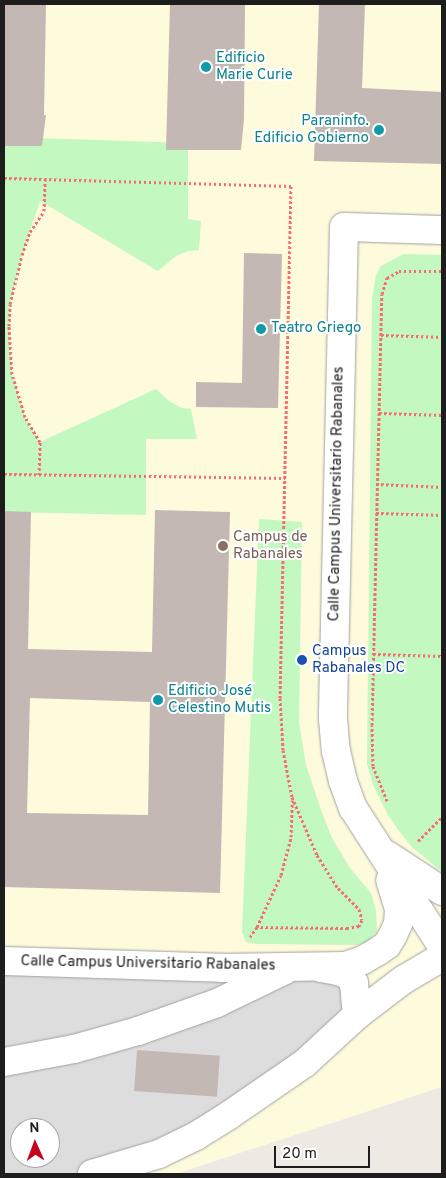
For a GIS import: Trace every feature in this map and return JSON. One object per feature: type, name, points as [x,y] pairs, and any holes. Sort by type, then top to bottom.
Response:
[{"type":"street","name":"Calle Campus Universitario Rabanales","points":[[442,230],[344,227],[333,719],[336,751],[343,781],[353,808],[442,946]]},
{"type":"street","name":"Calle Campus Universitario Rabanales","points":[[378,849],[442,891]]},
{"type":"street","name":"Calle Campus Universitario Rabanales","points":[[4,961],[230,967],[345,966],[363,960],[387,945],[398,924],[399,909],[396,894],[378,849]]},
{"type":"street","points":[[92,1174],[159,1154],[196,1136],[305,1063],[356,1015],[402,980],[442,957]]},
{"type":"street","name":"Calle Campus Universitario Rabanales","points":[[4,1062],[74,1049],[138,1031],[217,1003],[303,967],[338,971],[348,975],[356,990],[356,1015]]},
{"type":"path","points":[[4,178],[291,186],[280,698],[283,750],[292,797],[291,837],[281,875],[257,927],[230,967]]},
{"type":"path","points":[[40,475],[40,442],[25,417],[12,374],[9,326],[10,304],[22,255],[30,232],[44,212],[45,179]]},
{"type":"path","points":[[389,806],[373,766],[376,484],[382,294],[387,278],[399,271],[442,271]]},
{"type":"path","points":[[4,326],[9,326]]},
{"type":"path","points":[[381,335],[442,337]]},
{"type":"path","points":[[378,413],[442,415]]},
{"type":"path","points":[[4,474],[285,478]]},
{"type":"path","points":[[376,484],[442,487]]},
{"type":"path","points":[[376,513],[442,515]]},
{"type":"path","points":[[373,654],[442,656]]},
{"type":"path","points":[[257,927],[348,928],[359,926],[362,920],[359,909],[326,873],[292,797]]},
{"type":"path","points":[[416,843],[442,817]]},
{"type":"path","points":[[412,837],[423,849]]},
{"type":"shaded area","name":"Campus de Rabanales","points":[[4,4],[442,4],[442,1087],[176,1174],[4,1174]]},
{"type":"shaded area","points":[[4,960],[338,971],[355,1003],[228,1116],[88,1174],[4,1174]]},
{"type":"green space","points":[[4,137],[188,143],[188,219],[201,221],[199,250],[188,251],[176,256],[158,271],[40,201],[22,255],[10,304],[9,345],[12,374],[25,417],[40,442],[156,389],[169,401],[182,408],[191,409],[197,439],[146,439],[146,515],[4,512]]},
{"type":"green space","points":[[404,254],[442,255],[442,872],[412,847],[399,831],[388,815],[373,785],[367,764],[372,298],[376,275],[381,266]]},
{"type":"green space","points":[[259,519],[302,522],[299,722],[306,765],[332,838],[350,868],[371,893],[376,910],[377,932],[368,941],[358,945],[256,944],[246,942],[242,932]]},
{"type":"building","points":[[4,4],[46,4],[44,115],[46,115],[42,146],[4,146]]},
{"type":"building","name":"Edificio Marie Curie","points":[[170,4],[245,4],[244,119],[241,150],[166,150]]},
{"type":"building","name":"Paraninfo. Edificio Gobierno","points":[[319,4],[365,4],[362,88],[442,92],[442,164],[314,161]]},
{"type":"building","name":"Teatro Griego","points":[[244,253],[282,254],[278,408],[196,407],[196,382],[242,383]]},
{"type":"building","name":"Edificio José Celestino Mutis","points":[[155,510],[230,512],[220,893],[4,887],[4,511],[31,512],[28,649],[152,652]],"holes":[[[30,698],[150,702],[148,815],[27,813]]]},
{"type":"building","points":[[137,1050],[220,1056],[217,1097],[134,1091]]},
{"type":"place","name":"Edificio Marie Curie","points":[[206,67]]},
{"type":"place","name":"Paraninfo. Edificio Gobierno","points":[[379,130]]},
{"type":"place","name":"Teatro Griego","points":[[261,329]]},
{"type":"place","name":"Campus de Rabanales","points":[[223,546]]},
{"type":"place","name":"Campus Rabanales DC","points":[[302,660]]},
{"type":"place","name":"Edificio José Celestino Mutis","points":[[158,700]]}]
